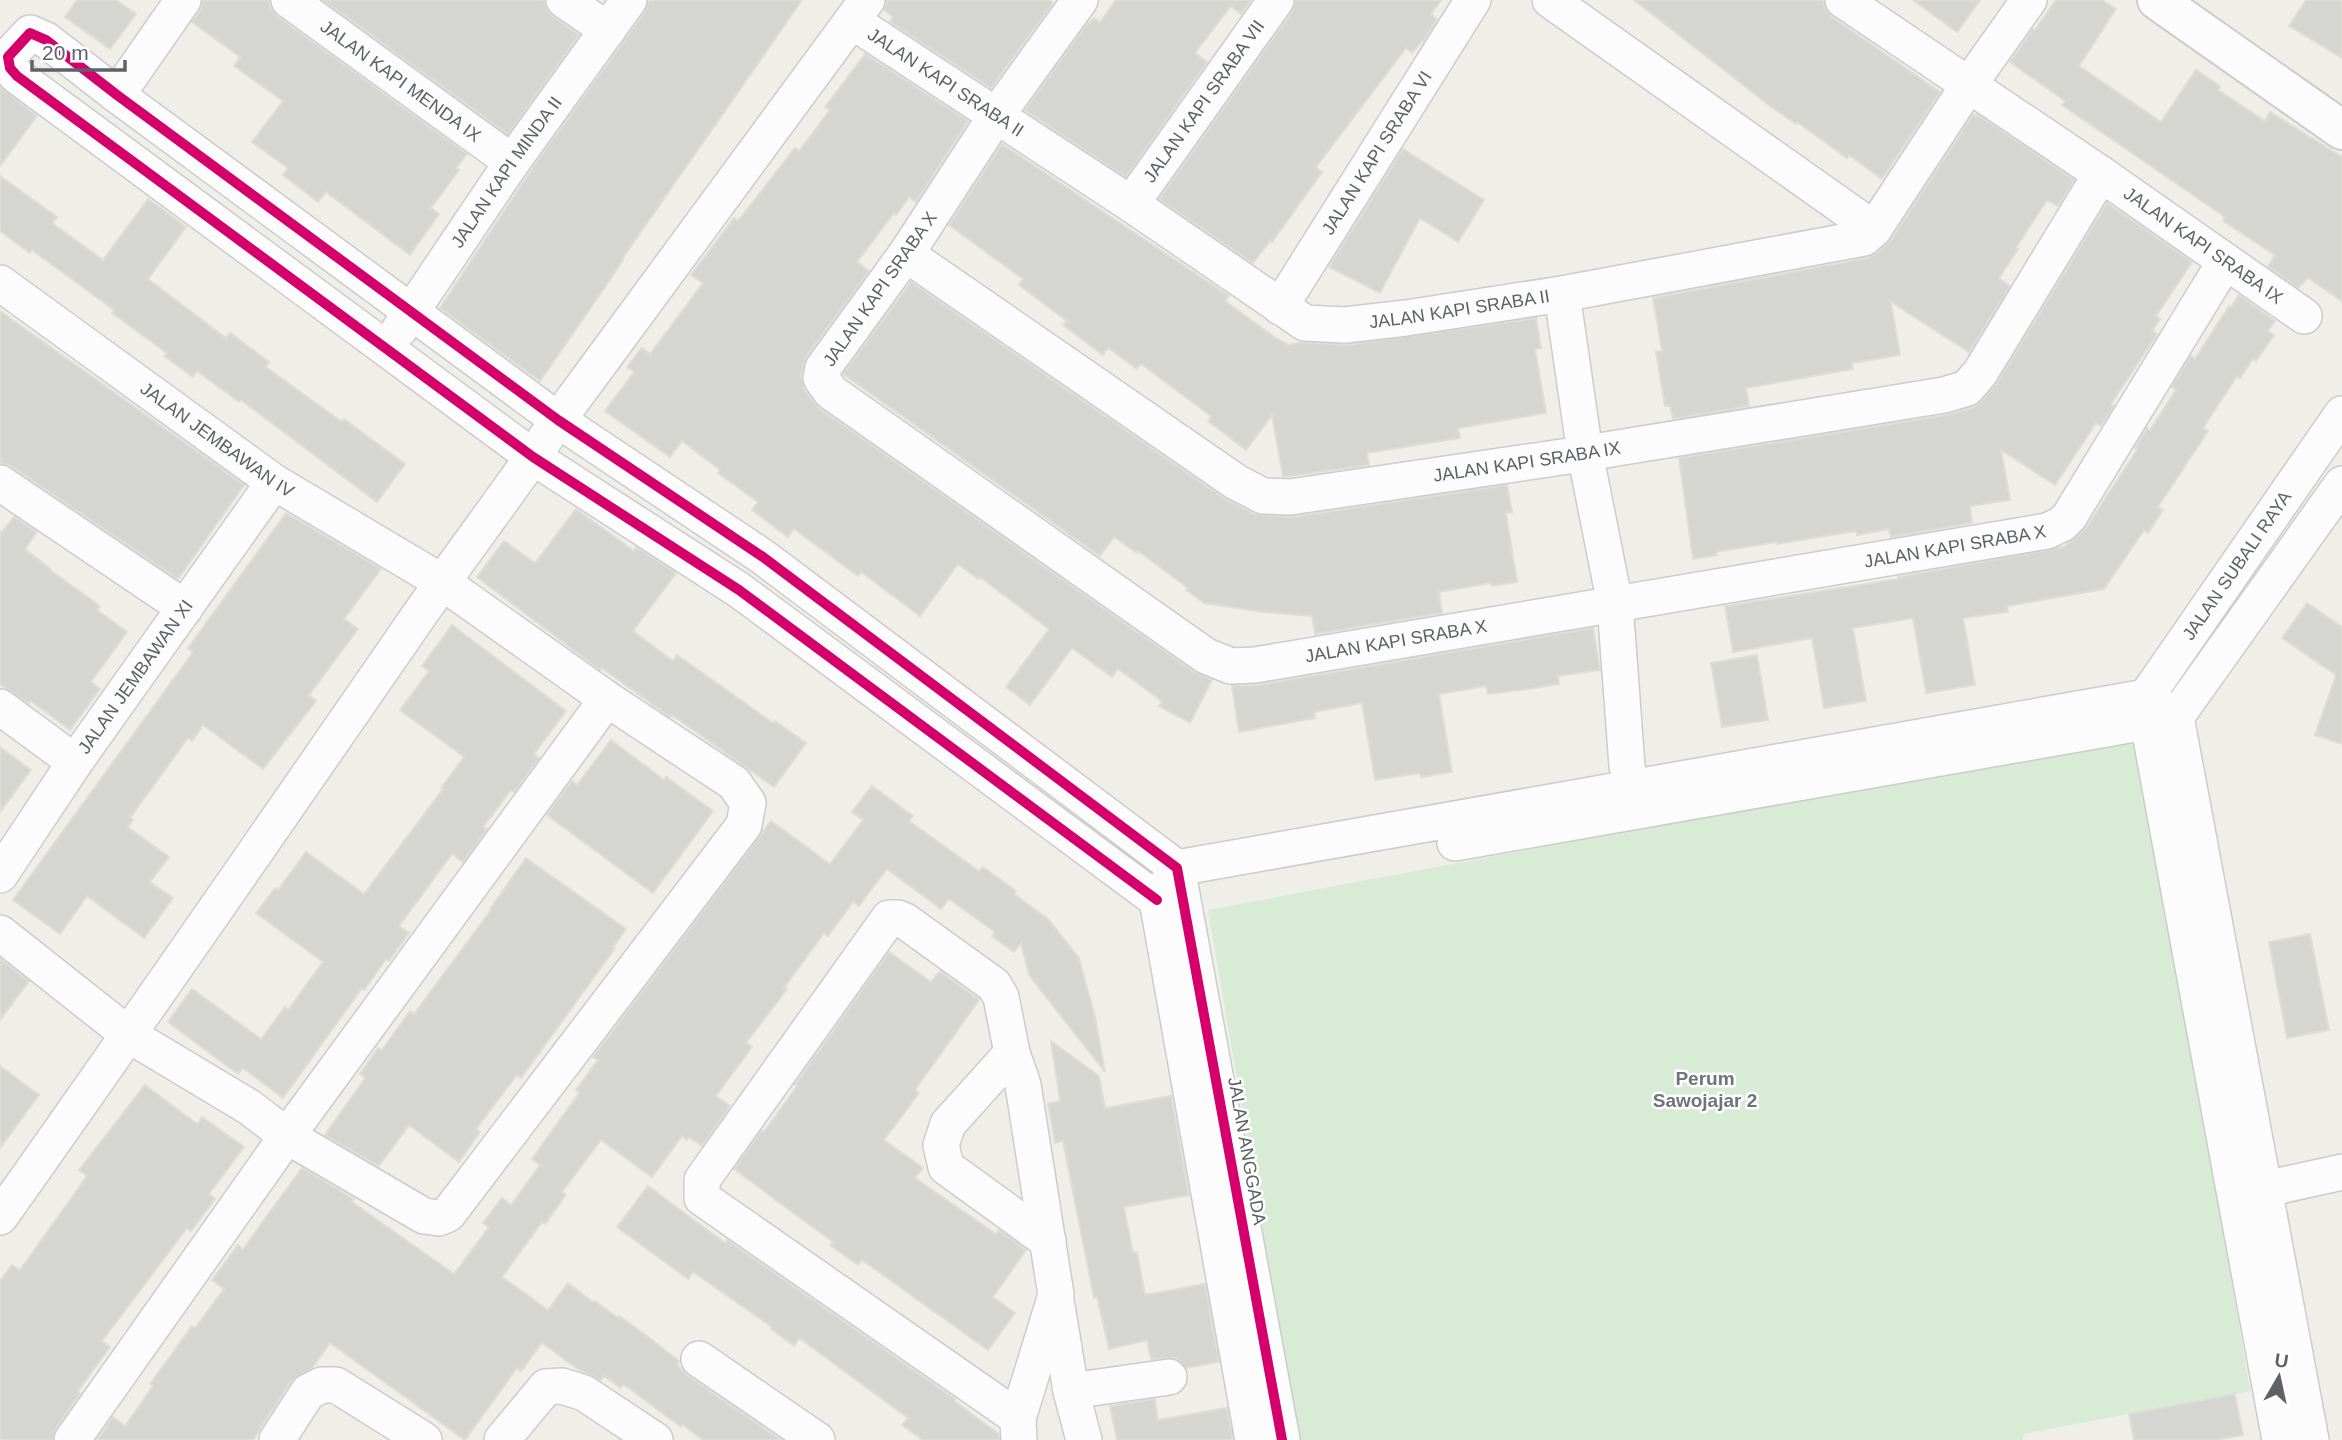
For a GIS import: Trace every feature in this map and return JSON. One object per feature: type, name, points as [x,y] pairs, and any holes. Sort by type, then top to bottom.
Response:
[{"type":"street","points":[[117,96],[183,0]]},
{"type":"street","name":"JALAN KAPI MENDA IX","points":[[289,0],[512,162]]},
{"type":"street","points":[[564,0],[607,30]]},
{"type":"street","name":"JALAN KAPI MINDA II","points":[[387,348],[512,162],[629,0]]},
{"type":"street","name":"JALAN KAPI SRABA X","points":[[1080,0],[996,116],[906,254],[823,368],[821,378],[831,392],[1206,656],[1231,666],[1255,665],[2047,531],[2062,524],[2073,511],[2225,262]]},
{"type":"street","name":"JALAN KAPI SRABA VII","points":[[1131,204],[1276,0]]},
{"type":"street","name":"JALAN KAPI SRABA VI","points":[[1280,307],[1473,0]]},
{"type":"street","points":[[1550,0],[1874,229],[1968,86],[2029,0]]},
{"type":"street","name":"JALAN KAPI SRABA IX","points":[[1843,0],[2101,174],[2304,316]]},
{"type":"street","points":[[2157,0],[2342,130]]},
{"type":"street","points":[[0,1217],[442,582],[859,10]]},
{"type":"street","name":"JALAN KAPI SRABA II","points":[[859,10],[996,116],[1305,323],[1345,325],[1562,294],[1853,242],[1864,239],[1874,229]]},
{"type":"street","points":[[1253,1440],[1172,886],[763,557],[558,420],[117,96],[37,34],[30,33],[5,64],[533,457],[739,590],[1172,886],[1633,799],[2157,712],[2342,484]]},
{"type":"street","name":"JALAN KAPI SRABA IX","points":[[906,254],[1236,482],[1263,496],[1290,497],[1585,453],[1944,395],[1967,388],[1980,373],[2101,174]]},
{"type":"street","name":"JALAN JEMBAWAN IV","points":[[0,283],[274,482],[442,582],[607,699],[734,783],[748,803],[744,825],[448,1214],[439,1219],[424,1216],[287,1136],[249,1107],[129,1035],[0,933]]},
{"type":"street","points":[[1562,294],[1585,453],[1615,604],[1627,766],[1633,799]]},
{"type":"street","name":"JALAN SUBALI RAYA","points":[[2157,712],[2342,414]]},
{"type":"street","name":"JALAN JEMBAWAN XI","points":[[0,874],[75,762],[274,482]]},
{"type":"street","points":[[0,483],[185,608]]},
{"type":"street","points":[[739,590],[763,557]]},
{"type":"street","points":[[72,1440],[287,1136],[607,699]]},
{"type":"street","points":[[0,707],[75,762]]},
{"type":"street","points":[[2157,712],[2249,1193],[2311,1440]]},
{"type":"street","name":"JALAN ANGGADA","points":[[1172,886],[1282,1440]]},
{"type":"street","points":[[1056,1295],[1019,1429],[702,1198],[702,1181],[889,918],[905,921],[994,985],[1001,997],[1012,1053],[1023,1085],[1048,1241],[1071,1391],[1084,1440]]},
{"type":"street","points":[[1012,1053],[948,1124],[941,1146],[946,1167],[1048,1241]]},
{"type":"street","points":[[2249,1193],[2342,1172]]},
{"type":"street","points":[[2249,1193],[2280,1440]]},
{"type":"street","points":[[699,1359],[817,1440]]},
{"type":"street","points":[[1071,1391],[1169,1377]]},
{"type":"street","points":[[277,1440],[308,1392],[322,1385],[336,1385],[424,1440]]},
{"type":"street","points":[[502,1440],[545,1387],[562,1386],[584,1393],[655,1440]]},
{"type":"green space","points":[[2140,735],[2250,1391],[2023,1434],[2023,1440],[1299,1440],[1208,910]]},
{"type":"building","points":[[77,0],[116,0],[136,14],[110,49],[65,17]]},
{"type":"building","points":[[203,0],[269,0],[271,9],[277,16],[467,154],[456,168],[459,170],[431,208],[439,214],[410,255],[326,192],[318,202],[283,175],[288,168],[252,142],[283,101],[234,66],[240,57],[192,22],[200,11]]},
{"type":"building","points":[[323,0],[544,0],[546,9],[552,16],[579,35],[508,134]]},
{"type":"building","points":[[649,0],[802,0],[540,381],[440,308],[538,160],[645,12]]},
{"type":"building","points":[[887,0],[1049,0],[1053,3],[991,88],[890,22],[893,17],[884,10]]},
{"type":"building","points":[[1116,0],[1251,0],[1241,14],[1231,6],[1195,53],[1207,62],[1126,177],[1025,110],[1085,27],[1094,18],[1100,22]]},
{"type":"building","points":[[1296,0],[1441,0],[1431,14],[1437,19],[1423,42],[1412,53],[1406,48],[1316,167],[1322,172],[1272,242],[1271,240],[1253,263],[1159,199],[1292,12]]},
{"type":"building","points":[[1634,0],[1823,0],[1825,9],[1832,17],[1940,92],[1882,179],[1770,106]]},
{"type":"building","points":[[1913,0],[1980,0],[1957,32]]},
{"type":"building","points":[[2056,0],[2102,0],[2116,9],[2079,66],[2161,122],[2196,70],[2220,86],[2218,90],[2265,121],[2270,112],[2342,157],[2342,301],[2308,278],[2298,288],[2268,266],[2275,255],[2223,221],[2225,217],[2062,105],[2065,101],[2010,62]]},
{"type":"building","points":[[2306,0],[2342,0],[2342,58],[2289,26]]},
{"type":"building","points":[[865,54],[968,121],[916,202],[909,197],[857,262],[869,271],[806,357],[801,375],[804,389],[819,408],[1194,672],[1212,680],[1190,723],[1159,706],[1162,701],[1118,669],[1112,677],[1072,648],[1030,705],[1006,687],[1049,629],[980,577],[978,579],[958,564],[920,616],[861,572],[858,576],[794,529],[788,537],[752,510],[758,502],[718,473],[720,470],[682,441],[670,457],[605,411],[634,372],[627,367],[642,348],[650,354],[703,283],[691,275],[734,218],[738,221],[795,148],[799,151],[830,110],[825,107]]},
{"type":"building","points":[[0,87],[37,116],[0,166]]},
{"type":"building","points":[[1977,114],[2074,180],[2058,206],[2047,200],[2016,248],[2018,249],[1999,278],[2010,286],[1969,352],[1891,302],[1900,355],[1852,363],[1853,369],[1746,388],[1749,406],[1673,419],[1670,405],[1665,406],[1656,352],[1662,351],[1653,298],[1868,258],[1877,253],[1891,240],[1973,115],[1975,117]]},
{"type":"building","points":[[1002,144],[1229,296],[1225,301],[1289,345],[1302,342],[1347,345],[1536,318],[1541,348],[1535,349],[1546,413],[1458,428],[1460,438],[1367,453],[1369,465],[1283,477],[1272,415],[1246,450],[1208,421],[1211,416],[1141,364],[1137,369],[1108,348],[1103,355],[1063,325],[1067,321],[1019,285],[1023,279],[949,225]]},
{"type":"building","points":[[1403,149],[1484,200],[1458,242],[1420,218],[1380,293],[1329,267]]},
{"type":"building","points":[[0,176],[57,217],[52,223],[103,260],[148,199],[186,227],[148,279],[226,338],[230,333],[269,362],[266,367],[405,464],[377,502],[241,400],[239,402],[197,371],[193,377],[164,356],[167,353],[112,313],[114,310],[32,250],[30,253],[0,231]]},
{"type":"building","points":[[2107,203],[2192,262],[2156,316],[2160,319],[2152,331],[2157,334],[2111,404],[2114,406],[2101,426],[2096,423],[2055,485],[2001,450],[2010,500],[1970,506],[1972,523],[1891,537],[1889,529],[1857,535],[1856,531],[1716,552],[1717,555],[1693,559],[1679,458],[1947,415],[1974,407],[1997,383]]},
{"type":"building","points":[[911,282],[1225,499],[1254,514],[1293,517],[1507,485],[1512,512],[1506,513],[1517,582],[1492,586],[1491,583],[1439,592],[1442,613],[1315,634],[1312,616],[1204,603],[1138,551],[1137,553],[1114,537],[1100,556],[843,374]]},
{"type":"building","points":[[2239,295],[2275,321],[2268,331],[2274,335],[2256,361],[2253,359],[2240,378],[2237,376],[2203,428],[2208,431],[2158,507],[2163,510],[2148,533],[2144,530],[2104,589],[2007,606],[2008,612],[1963,618],[1975,685],[1926,693],[1913,618],[1853,628],[1866,701],[1824,708],[1812,638],[1733,652],[1725,606],[1898,579],[2064,547],[2086,528],[2137,450],[2135,448],[2147,428],[2150,430],[2176,390],[2172,387],[2191,356],[2195,359]]},
{"type":"building","points":[[0,311],[244,485],[178,579],[11,466],[0,463]]},
{"type":"building","points":[[576,509],[634,551],[636,547],[676,573],[633,631],[673,661],[677,655],[806,743],[774,787],[672,715],[670,717],[602,668],[600,670],[477,577],[504,541],[535,563]]},
{"type":"building","points":[[286,513],[381,569],[344,619],[358,629],[309,695],[316,701],[263,769],[203,725],[192,741],[188,738],[130,818],[133,820],[128,827],[169,857],[150,882],[173,898],[144,938],[87,896],[60,934],[13,900],[193,652],[188,648]]},
{"type":"building","points":[[14,517],[37,532],[25,549],[100,606],[97,610],[127,632],[91,682],[100,689],[70,730],[31,701],[29,703],[0,684],[0,531],[2,532]]},
{"type":"building","points":[[2307,603],[2342,627],[2342,744],[2315,735],[2336,675],[2282,638]]},
{"type":"building","points":[[452,625],[566,711],[534,754],[539,758],[483,827],[487,829],[463,862],[452,854],[399,926],[409,933],[389,961],[386,959],[364,990],[362,988],[283,1098],[243,1068],[238,1074],[168,1022],[192,989],[261,1039],[285,1007],[288,1010],[323,962],[256,913],[275,888],[278,890],[306,852],[364,894],[443,789],[441,788],[464,757],[400,710],[429,671],[422,666]]},
{"type":"building","points":[[1593,628],[1600,670],[1558,676],[1559,684],[1535,688],[1488,694],[1486,686],[1439,694],[1452,772],[1421,777],[1420,773],[1375,780],[1362,703],[1314,712],[1315,718],[1239,732],[1232,686],[1258,685]]},
{"type":"building","points":[[1757,655],[1768,720],[1722,727],[1711,663]]},
{"type":"building","points":[[611,740],[664,780],[666,777],[713,811],[653,893],[547,815],[572,781],[577,785]]},
{"type":"building","points":[[0,747],[31,770],[0,812]]},
{"type":"building","points":[[872,786],[913,816],[909,821],[979,871],[983,867],[1048,919],[1079,958],[1095,1017],[1105,1072],[1029,975],[1021,943],[1014,952],[992,936],[995,932],[949,899],[941,909],[887,869],[859,906],[853,902],[828,936],[824,933],[784,988],[787,989],[746,1043],[752,1047],[716,1096],[730,1106],[702,1146],[689,1137],[687,1140],[682,1136],[652,1177],[601,1140],[562,1192],[566,1195],[545,1224],[542,1222],[502,1277],[548,1310],[568,1283],[594,1303],[595,1301],[639,1330],[679,1361],[677,1365],[688,1376],[781,1440],[703,1440],[623,1384],[621,1388],[604,1376],[601,1380],[579,1370],[542,1343],[521,1371],[517,1368],[465,1440],[330,1343],[312,1368],[291,1381],[253,1440],[97,1440],[113,1417],[125,1426],[153,1386],[150,1384],[192,1326],[195,1328],[224,1289],[212,1280],[238,1245],[243,1249],[302,1168],[354,1199],[352,1202],[454,1274],[489,1227],[483,1223],[502,1198],[511,1205],[540,1165],[532,1159],[579,1093],[576,1090],[598,1060],[593,1057],[771,821],[830,864],[863,820],[852,812]]},
{"type":"building","points":[[526,858],[626,929],[521,1078],[517,1075],[476,1129],[480,1132],[459,1162],[409,1125],[379,1166],[325,1135],[365,1078],[360,1074],[378,1048],[382,1050],[410,1011],[414,1014]]},
{"type":"building","points":[[2310,934],[2329,1030],[2287,1038],[2269,942]]},
{"type":"building","points":[[889,952],[931,982],[940,971],[979,1000],[915,1090],[919,1093],[884,1140],[923,1168],[915,1178],[996,1234],[999,1230],[1026,1250],[993,1297],[1015,1313],[988,1350],[862,1260],[858,1265],[830,1245],[833,1242],[734,1169],[797,1086],[795,1085]]},
{"type":"building","points":[[0,959],[29,981],[0,1020]]},
{"type":"building","points":[[1051,1041],[1099,1076],[1105,1108],[1171,1096],[1189,1195],[1124,1207],[1133,1253],[1137,1252],[1145,1295],[1205,1284],[1219,1362],[1186,1368],[1176,1358],[1151,1359],[1147,1340],[1109,1349],[1097,1297],[1094,1298],[1063,1141],[1055,1143],[1048,1104],[1060,1101]]},
{"type":"building","points":[[0,1066],[39,1095],[0,1148]]},
{"type":"building","points":[[145,1085],[197,1124],[202,1117],[244,1147],[209,1194],[215,1199],[191,1231],[187,1228],[102,1341],[110,1347],[78,1391],[80,1393],[56,1428],[52,1440],[0,1440],[0,1281],[12,1265],[20,1270],[87,1176],[79,1170]]},
{"type":"building","points":[[648,1186],[725,1243],[727,1240],[955,1399],[954,1401],[999,1434],[999,1440],[923,1440],[902,1425],[908,1418],[799,1338],[794,1346],[771,1329],[772,1327],[693,1272],[688,1279],[617,1227]]},
{"type":"building","points":[[2235,1394],[2243,1435],[2215,1440],[2134,1440],[2129,1414]]},
{"type":"building","points":[[1155,1399],[1158,1420],[1227,1408],[1233,1440],[1117,1440],[1110,1406]]},
{"type":"cycle path","points":[[1157,900],[739,590],[533,457],[17,76],[10,68],[8,57],[30,33],[46,40],[558,420],[763,557],[1177,868],[1282,1440]]},
{"type":"district","name":"Perum Sawojajar 2","points":[[1705,1089]]}]
